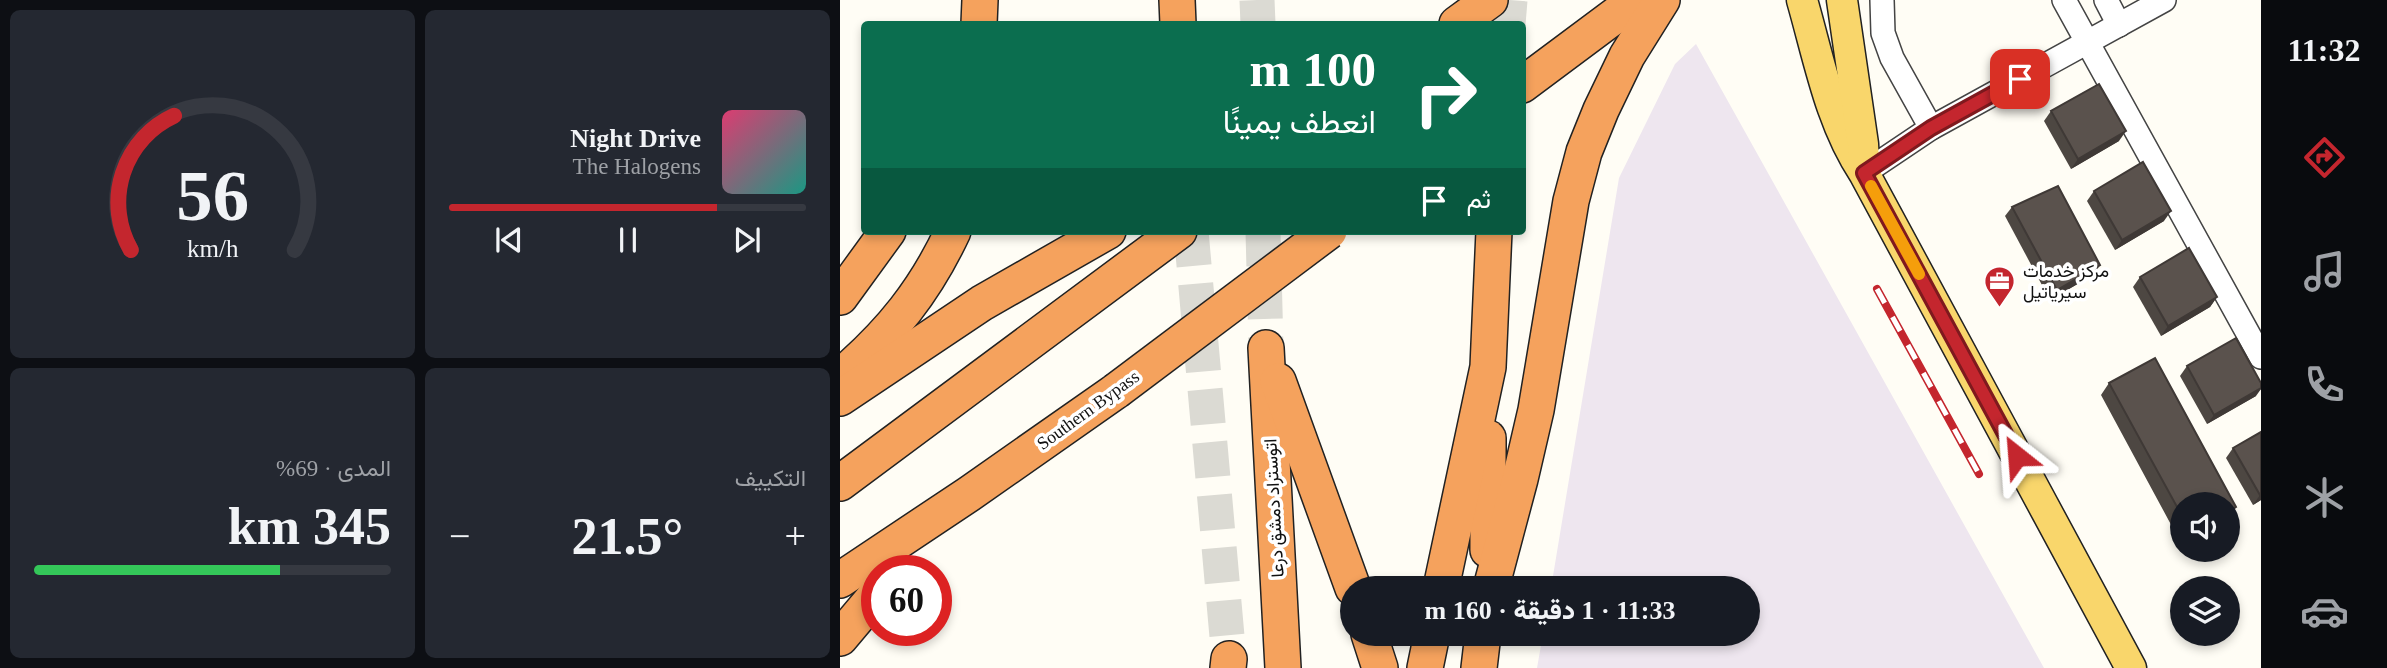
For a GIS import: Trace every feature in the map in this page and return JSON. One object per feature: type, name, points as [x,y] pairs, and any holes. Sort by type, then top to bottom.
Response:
[{"type":"highway","points":[[979,21],[980,0]]},
{"type":"highway","points":[[1177,0],[1178,21]]},
{"type":"highway","points":[[1461,21],[1490,0]]},
{"type":"highway","points":[[1526,82],[1636,0]]},
{"type":"highway","points":[[1492,576],[1536,410],[1571,201],[1584,152],[1627,56],[1662,0]]},
{"type":"highway","points":[[845,288],[885,235]]},
{"type":"highway","points":[[840,377],[880,341],[903,315],[924,287],[951,235]]},
{"type":"highway","points":[[840,398],[982,303],[1101,235]]},
{"type":"highway","points":[[840,483],[1174,235]]},
{"type":"highway","name":"Southern Bypass","points":[[840,580],[1116,391],[1324,235]]},
{"type":"highway","points":[[1489,576],[1488,367],[1494,235]]},
{"type":"highway","name":"اتوستراد دمشق درعا","points":[[1283,668],[1266,348],[1349,576]]},
{"type":"highway","points":[[1444,576],[1488,367]]},
{"type":"highway","points":[[912,555],[969,494]]},
{"type":"highway","points":[[840,638],[861,613]]},
{"type":"highway","points":[[1373,646],[1380,668]]},
{"type":"highway","points":[[1424,668],[1429,646]]},
{"type":"highway","points":[[1479,668],[1482,646]]},
{"type":"main road","points":[[1802,0],[1838,126],[1849,151],[1864,173],[2131,668]]},
{"type":"main road","points":[[1842,0],[1863,144],[1864,173]]},
{"type":"street","points":[[1882,0],[1883,33],[1892,58],[1931,128]]},
{"type":"street","points":[[2064,0],[2261,357]]},
{"type":"street","points":[[2106,0],[2119,25]]},
{"type":"street","points":[[1864,173],[1931,128],[2164,0]]},
{"type":"shaded area","points":[[1696,44],[2044,668],[1537,668],[1541,646],[1760,646],[1760,576],[1553,576],[1619,178],[1675,64]]},
{"type":"building","points":[[2099,84],[2126,131],[2078,159],[2051,111]]},
{"type":"building","points":[[2143,162],[2171,211],[2122,240],[2094,191]]},
{"type":"building","points":[[2058,186],[2100,265],[2057,290],[2012,207]]},
{"type":"building","points":[[2189,248],[2217,297],[2168,326],[2140,277]]},
{"type":"building","points":[[2236,338],[2261,383],[2261,388],[2214,415],[2187,366]]},
{"type":"building","points":[[2155,358],[2228,492],[2170,492],[2170,494],[2109,383]]},
{"type":"building","points":[[2261,432],[2261,494],[2260,495],[2233,448]]},
{"type":"tunnel","points":[[1257,0],[1258,21]]},
{"type":"tunnel","points":[[1508,21],[1510,0]]},
{"type":"tunnel","points":[[1191,235],[1229,659]]},
{"type":"tunnel","points":[[1263,235],[1266,348]]},
{"type":"railway","points":[[1877,289],[1979,474]]},
{"type":"slow traffic","points":[[1871,186],[1919,274]]},
{"type":"place","name":"مركز خدمات سيرياتيل","points":[[2000,308]]},
{"type":"route","points":[[2017,456],[1864,173],[1931,128],[2020,79]]}]
